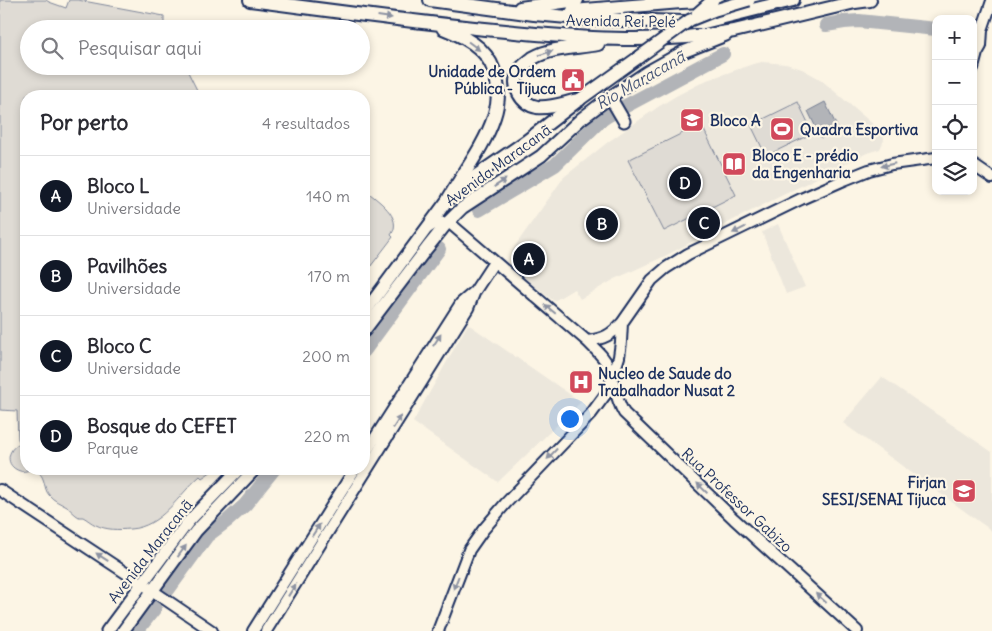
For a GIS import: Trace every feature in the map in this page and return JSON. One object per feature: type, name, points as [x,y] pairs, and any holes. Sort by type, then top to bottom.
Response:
[{"type":"main road","name":"Avenida Rei Pelé","points":[[250,0],[431,24],[622,40],[681,38],[734,31],[793,16],[870,0]]},
{"type":"main road","name":"Avenida Rei Pelé","points":[[430,0],[534,14],[590,19],[683,22],[704,22],[750,5],[793,0]]},
{"type":"main road","points":[[505,10],[576,0]]},
{"type":"main road","points":[[690,20],[713,0]]},
{"type":"main road","points":[[534,14],[702,1],[750,5]]},
{"type":"main road","points":[[690,20],[711,11],[750,5]]},
{"type":"main road","name":"Avenida Maracanã","points":[[370,305],[450,198],[471,180],[690,20]]},
{"type":"main road","points":[[431,24],[462,37],[479,48],[494,69],[498,88],[498,103],[490,129],[450,198]]},
{"type":"main road","name":"Avenida Maracanã","points":[[370,323],[447,223],[462,208],[541,156],[581,118],[618,110],[669,60],[683,52],[734,31]]},
{"type":"main road","points":[[579,100],[547,108],[535,107],[528,104],[518,94],[516,79],[525,64],[551,51],[622,40]]},
{"type":"main road","name":"Avenida Maracanã","points":[[107,631],[188,522],[233,475]]},
{"type":"main road","name":"Avenida Maracanã","points":[[123,631],[196,531],[249,475]]},
{"type":"street","points":[[982,46],[982,30],[992,2]]},
{"type":"street","points":[[975,60],[982,46],[992,42]]},
{"type":"street","points":[[587,341],[604,338],[612,333],[622,324],[652,280],[666,268],[688,254],[801,199],[868,170],[892,164],[932,159]]},
{"type":"street","points":[[977,168],[992,178]]},
{"type":"street","points":[[428,228],[434,223],[447,223]]},
{"type":"street","name":"Rua Professor Gabizo","points":[[447,223],[463,234],[587,341],[606,360],[617,399],[624,413],[734,520],[857,631]]},
{"type":"street","points":[[370,455],[426,366],[468,308],[475,291],[494,262]]},
{"type":"street","points":[[438,631],[469,550],[483,530],[506,503],[591,414],[604,397],[612,380],[619,357],[622,324]]},
{"type":"street","points":[[370,449],[380,438]]},
{"type":"street","points":[[253,631],[351,475]]},
{"type":"street","points":[[266,631],[358,475]]},
{"type":"street","points":[[0,490],[212,631]]},
{"type":"shaded area","points":[[0,0],[46,0],[66,8],[69,0],[78,0],[164,16],[164,20],[20,20],[20,75],[190,75],[197,90],[20,90],[20,443],[18,439],[17,411],[0,410]]},
{"type":"shaded area","points":[[762,62],[786,64],[802,69],[820,79],[882,132],[884,140],[880,149],[867,153],[665,256],[615,279],[580,299],[574,289],[554,301],[518,274],[512,252],[564,177],[608,142],[676,96],[707,80]]},
{"type":"shaded area","name":"Quadra Esportiva","points":[[798,102],[813,133],[766,156],[751,125]]},
{"type":"shaded area","points":[[825,102],[838,129],[821,138],[808,111]]},
{"type":"shaded area","points":[[701,124],[736,195],[664,231],[628,160]]},
{"type":"shaded area","points":[[370,194],[392,215],[394,228],[391,235],[393,237],[370,267]]},
{"type":"shaded area","points":[[778,224],[805,287],[786,294],[762,232]]},
{"type":"shaded area","points":[[468,324],[581,402],[498,482],[413,422]]},
{"type":"shaded area","name":"Firjan SESI/SENAI Tijuca","points":[[882,377],[992,452],[992,531],[843,423]]},
{"type":"shaded area","points":[[20,443],[20,471],[11,465],[9,457],[12,449]]},
{"type":"shaded area","points":[[41,475],[206,475],[202,478],[200,476],[169,509],[151,523],[141,527],[126,529],[100,527],[83,517],[79,517],[49,495]]},
{"type":"waterway","name":"Rio Maracanã","points":[[826,25],[859,21],[932,29]]},
{"type":"waterway","name":"Rio Maracanã","points":[[479,210],[555,165],[607,116],[723,54]]},
{"type":"waterway","name":"Rio Maracanã","points":[[370,343],[439,249]]},
{"type":"waterway","name":"Rio Maracanã","points":[[168,590],[207,536],[245,505],[269,475]]},
{"type":"waterway","name":"Rio Maracanã","points":[[137,631],[155,608]]},
{"type":"place","name":"Unidade de Ordem Pública - Tijuca","points":[[573,80]]},
{"type":"place","name":"Bloco A","points":[[692,120]]},
{"type":"place","name":"Quadra Esportiva","points":[[782,129]]},
{"type":"place","name":"Bloco E - prédio da Engenharia","points":[[734,164]]},
{"type":"place","name":"Bosque do CEFET","points":[[685,183]]},
{"type":"place","name":"Bloco C","points":[[704,223]]},
{"type":"place","name":"Pavilhões","points":[[602,224]]},
{"type":"place","name":"Bloco L","points":[[529,259]]},
{"type":"place","name":"Nucleo de Saude do Trabalhador Nusat 2","points":[[581,382]]},
{"type":"place","name":"Firjan SESI/SENAI Tijuca","points":[[964,491]]}]
